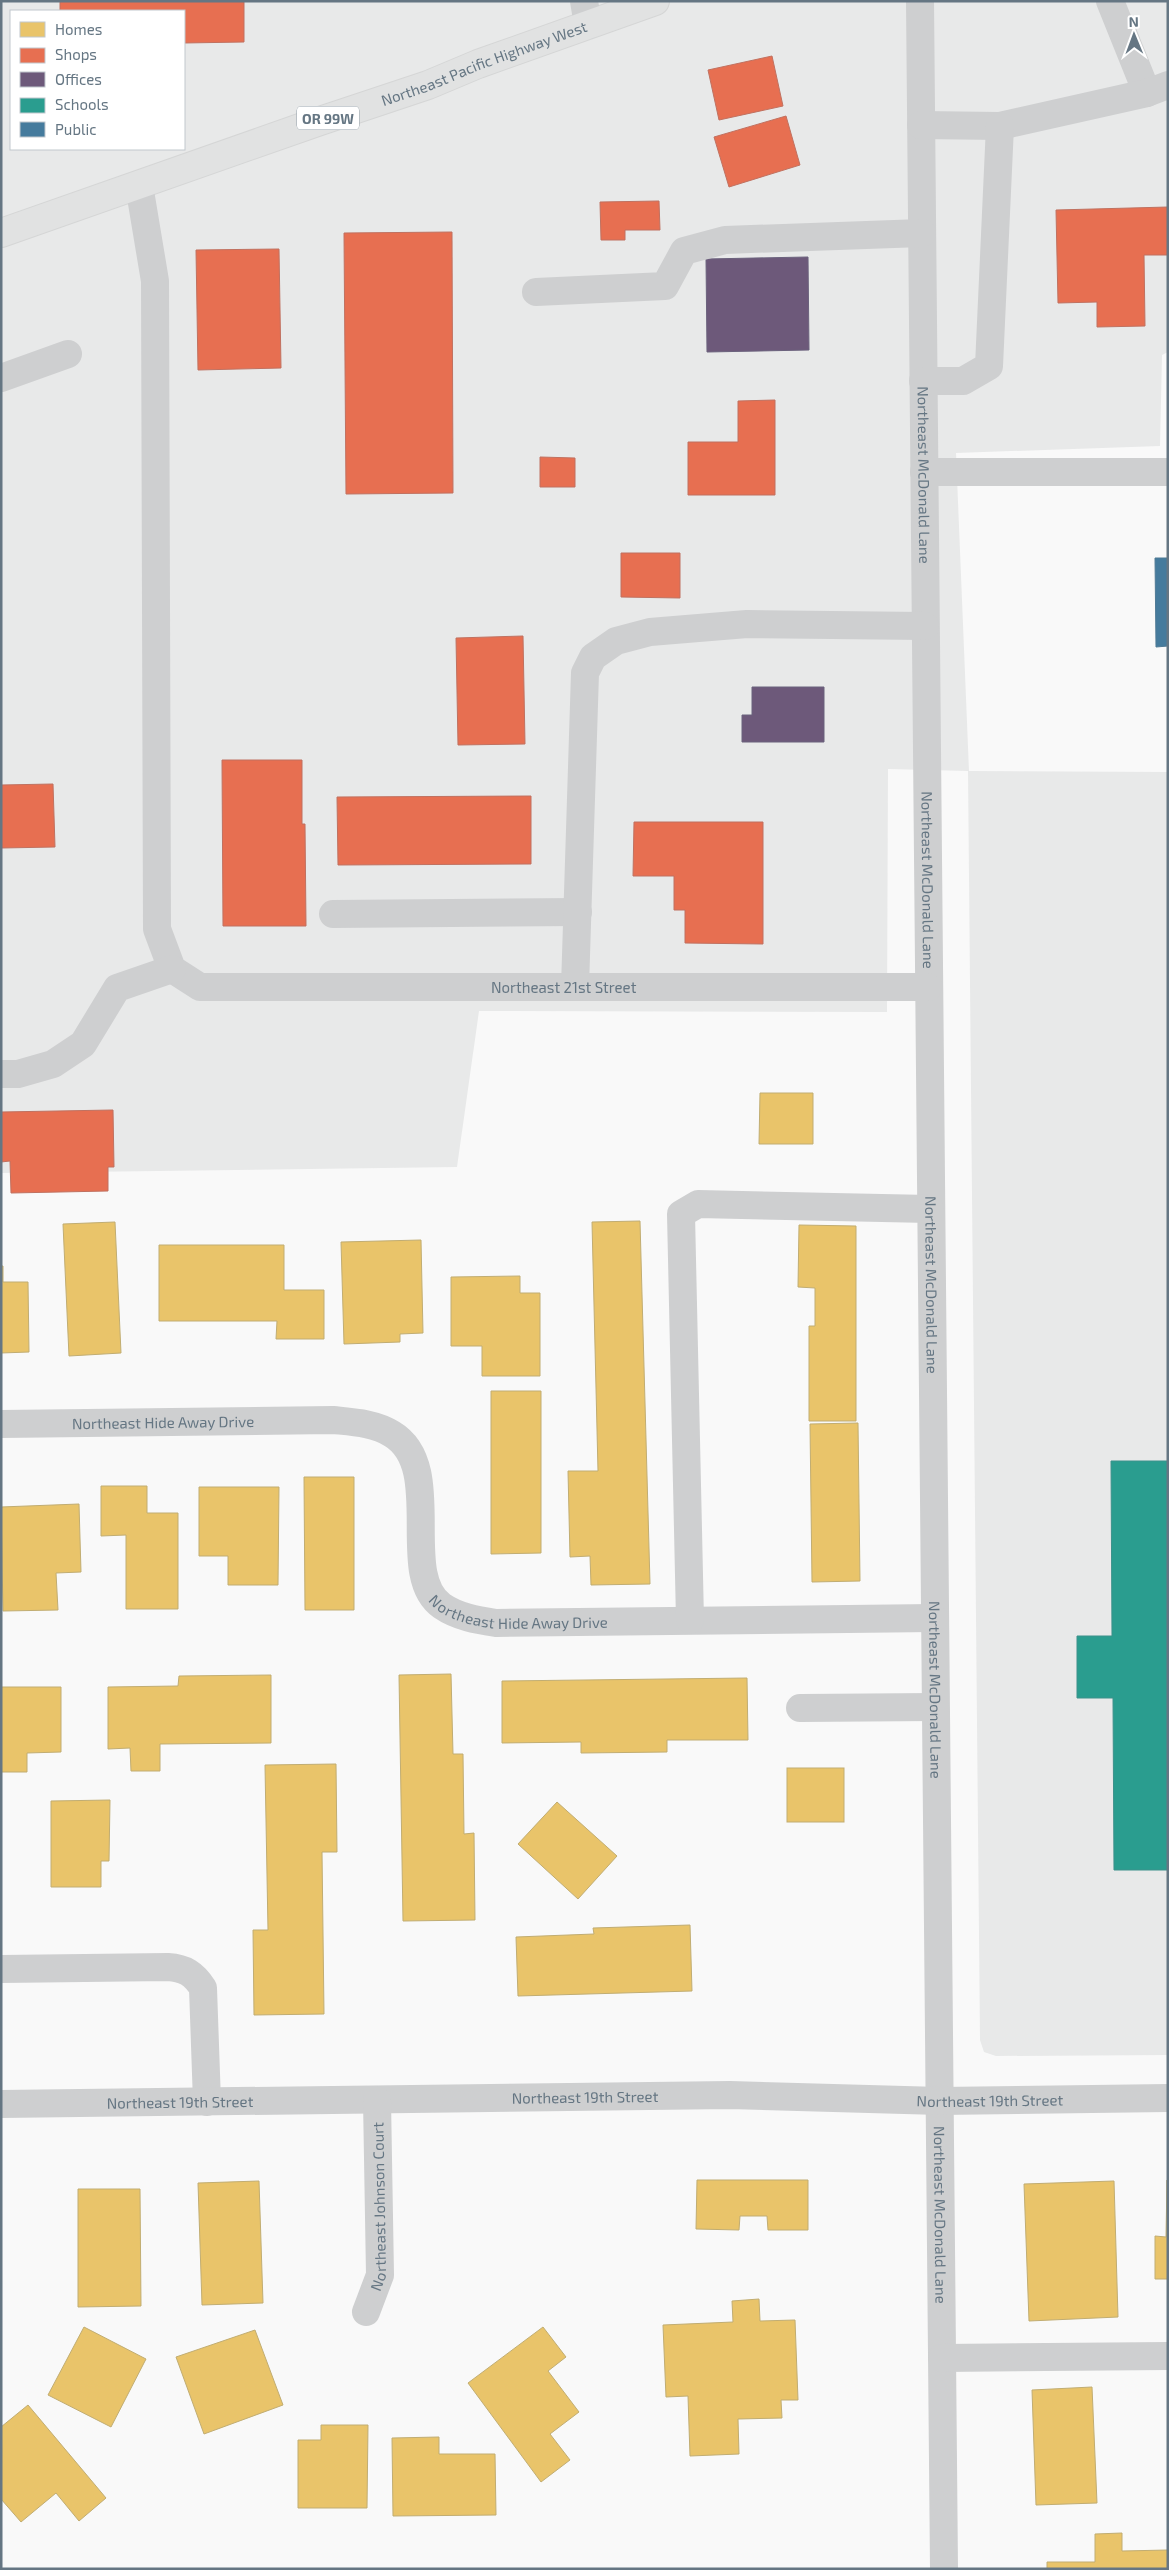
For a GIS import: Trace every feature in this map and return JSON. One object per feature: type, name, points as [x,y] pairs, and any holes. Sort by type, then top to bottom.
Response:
[{"type":"highway","name":"Northeast Pacific Highway West","points":[[1,234],[138,184],[428,85],[586,13],[655,1]]},
{"type":"street","name":"Northeast McDonald Lane","points":[[920,1],[944,2569]]},
{"type":"street","points":[[921,125],[1000,126],[1157,89],[1110,1]]},
{"type":"street","points":[[923,381],[963,381],[989,366],[1000,126]]},
{"type":"street","points":[[1,1074],[18,1074],[53,1064],[83,1044],[116,988],[172,969],[158,929],[155,281],[138,184]]},
{"type":"street","points":[[536,292],[665,286],[684,251],[725,240],[922,233]]},
{"type":"street","points":[[1,378],[68,354]]},
{"type":"street","points":[[924,472],[1168,472]]},
{"type":"street","points":[[575,987],[585,673],[593,657],[616,641],[650,632],[747,624],[925,626]]},
{"type":"street","points":[[333,914],[578,912]]},
{"type":"street","name":"Northeast 21st Street","points":[[172,969],[200,987],[928,987]]},
{"type":"street","points":[[690,1620],[682,1214],[698,1204],[930,1209]]},
{"type":"street","name":"Northeast Hide Away Drive","points":[[1,1424],[333,1420],[363,1423],[392,1434],[409,1450],[420,1483],[423,1572],[430,1592],[441,1606],[469,1618],[496,1623],[934,1618]]},
{"type":"street","points":[[800,1708],[935,1707]]},
{"type":"street","points":[[1,1969],[168,1967],[180,1968],[195,1975],[203,1988],[207,2102]]},
{"type":"street","name":"Northeast 19th Street","points":[[1,2104],[730,2095],[940,2101],[1168,2098]]},
{"type":"street","name":"Northeast Johnson Court","points":[[366,2312],[380,2275],[377,2100]]},
{"type":"street","points":[[942,2358],[1168,2356]]},
{"type":"shaded area","points":[[1,1],[1168,1],[1168,352],[1162,355],[1160,446],[956,453],[969,771],[1168,772],[1168,2055],[996,2056],[984,2052],[980,2040],[968,771],[888,769],[887,1012],[479,1011],[457,1167],[1,1173]]},
{"type":"building: Homes","points":[[760,1093],[813,1093],[813,1144],[759,1144]]},
{"type":"building: Homes","points":[[640,1221],[650,1584],[591,1585],[590,1556],[570,1557],[568,1471],[598,1471],[592,1222]]},
{"type":"building: Homes","points":[[115,1222],[121,1353],[69,1356],[63,1224]]},
{"type":"building: Homes","points":[[799,1225],[856,1226],[856,1421],[809,1421],[809,1326],[815,1326],[815,1288],[798,1287]]},
{"type":"building: Homes","points":[[421,1240],[423,1333],[400,1334],[400,1342],[344,1344],[341,1242]]},
{"type":"building: Homes","points":[[159,1245],[284,1245],[284,1290],[324,1290],[324,1339],[276,1339],[277,1321],[159,1321]]},
{"type":"building: Homes","points":[[1,1266],[3,1266],[3,1282],[28,1282],[29,1352],[1,1353]]},
{"type":"building: Homes","points":[[520,1276],[520,1293],[540,1293],[540,1376],[482,1376],[482,1346],[451,1346],[451,1277]]},
{"type":"building: Homes","points":[[491,1391],[541,1391],[541,1553],[491,1554]]},
{"type":"building: Homes","points":[[858,1423],[860,1581],[812,1582],[810,1424]]},
{"type":"building: Homes","points":[[304,1477],[354,1477],[354,1610],[305,1610]]},
{"type":"building: Homes","points":[[101,1486],[147,1486],[147,1513],[178,1513],[178,1609],[126,1609],[126,1535],[101,1536]]},
{"type":"building: Homes","points":[[199,1487],[279,1487],[278,1585],[228,1585],[228,1556],[199,1556]]},
{"type":"building: Homes","points":[[79,1504],[81,1572],[56,1573],[58,1610],[3,1611],[1,1507]]},
{"type":"building: Homes","points":[[451,1674],[453,1754],[463,1754],[464,1834],[474,1833],[475,1920],[403,1921],[399,1675]]},
{"type":"building: Homes","points":[[271,1675],[271,1743],[160,1744],[160,1771],[131,1771],[130,1748],[108,1749],[108,1687],[178,1686],[179,1676]]},
{"type":"building: Homes","points":[[747,1678],[748,1740],[667,1740],[667,1752],[581,1753],[581,1742],[502,1743],[502,1681]]},
{"type":"building: Homes","points":[[1,1687],[61,1687],[61,1752],[27,1753],[27,1772],[1,1772]]},
{"type":"building: Homes","points":[[336,1764],[337,1852],[322,1852],[324,2014],[254,2015],[253,1930],[268,1930],[265,1765]]},
{"type":"building: Homes","points":[[787,1768],[844,1768],[844,1822],[787,1822]]},
{"type":"building: Homes","points":[[110,1800],[109,1861],[101,1861],[101,1887],[51,1887],[51,1801]]},
{"type":"building: Homes","points":[[557,1802],[617,1856],[578,1899],[518,1844]]},
{"type":"building: Homes","points":[[690,1925],[692,1991],[518,1996],[516,1937],[594,1934],[593,1928]]},
{"type":"building: Homes","points":[[697,2180],[808,2180],[808,2230],[768,2230],[767,2216],[740,2216],[739,2230],[696,2229]]},
{"type":"building: Homes","points":[[1167,2180],[1168,2279],[1155,2279],[1155,2236],[1166,2237]]},
{"type":"building: Homes","points":[[259,2181],[263,2303],[202,2305],[198,2183]]},
{"type":"building: Homes","points":[[1114,2181],[1118,2317],[1029,2321],[1024,2184]]},
{"type":"building: Homes","points":[[78,2189],[140,2189],[141,2306],[78,2307]]},
{"type":"building: Homes","points":[[759,2299],[760,2321],[795,2320],[798,2400],[781,2400],[782,2418],[738,2419],[739,2454],[690,2456],[688,2396],[666,2397],[663,2325],[733,2322],[732,2301]]},
{"type":"building: Homes","points":[[84,2327],[146,2359],[111,2427],[48,2395]]},
{"type":"building: Homes","points":[[543,2327],[566,2357],[548,2371],[579,2412],[550,2434],[570,2460],[541,2482],[468,2383]]},
{"type":"building: Homes","points":[[255,2330],[283,2405],[204,2434],[176,2357]]},
{"type":"building: Homes","points":[[1092,2387],[1097,2503],[1036,2505],[1032,2390]]},
{"type":"building: Homes","points":[[28,2405],[106,2498],[79,2521],[56,2493],[21,2522],[1,2499],[1,2427]]},
{"type":"building: Homes","points":[[321,2425],[368,2425],[367,2508],[298,2508],[298,2440],[321,2440]]},
{"type":"building: Homes","points":[[439,2437],[439,2454],[495,2454],[496,2515],[393,2516],[392,2438]]},
{"type":"building: Homes","points":[[1122,2533],[1122,2551],[1168,2550],[1168,2569],[1047,2569],[1047,2562],[1095,2562],[1095,2534]]},
{"type":"building: Shops","points":[[60,1],[244,1],[244,42],[185,43],[185,10],[60,10]]},
{"type":"building: Shops","points":[[772,56],[783,106],[719,120],[708,70]]},
{"type":"building: Shops","points":[[786,116],[800,165],[729,187],[714,137]]},
{"type":"building: Shops","points":[[659,201],[660,230],[625,230],[625,240],[601,240],[600,202]]},
{"type":"building: Shops","points":[[1168,207],[1168,255],[1144,255],[1145,326],[1097,327],[1097,302],[1058,303],[1056,210]]},
{"type":"building: Shops","points":[[452,232],[453,493],[346,494],[344,233]]},
{"type":"building: Shops","points":[[279,249],[281,368],[198,370],[196,250]]},
{"type":"building: Shops","points":[[775,400],[775,495],[688,495],[688,442],[738,442],[738,401]]},
{"type":"building: Shops","points":[[540,457],[575,458],[575,487],[540,487]]},
{"type":"building: Shops","points":[[621,553],[680,553],[680,598],[621,597]]},
{"type":"building: Shops","points":[[523,636],[525,744],[458,745],[456,638]]},
{"type":"building: Shops","points":[[222,760],[302,760],[302,824],[305,824],[306,926],[223,926]]},
{"type":"building: Shops","points":[[53,784],[55,847],[1,848],[1,785]]},
{"type":"building: Shops","points":[[531,796],[531,864],[338,865],[337,797]]},
{"type":"building: Shops","points":[[634,822],[763,822],[763,944],[685,943],[685,910],[674,910],[674,876],[633,876]]},
{"type":"building: Shops","points":[[113,1110],[114,1167],[108,1167],[108,1191],[11,1193],[10,1161],[1,1162],[1,1112]]},
{"type":"building: Offices","points":[[808,257],[809,350],[707,352],[706,259]]},
{"type":"building: Offices","points":[[752,687],[824,687],[824,742],[742,742],[742,715],[752,715]]},
{"type":"building: Schools","points":[[1111,1461],[1168,1461],[1168,1870],[1114,1870],[1113,1698],[1077,1698],[1077,1636],[1112,1636]]},
{"type":"building: Public","points":[[1155,558],[1168,558],[1168,646],[1156,647]]}]
